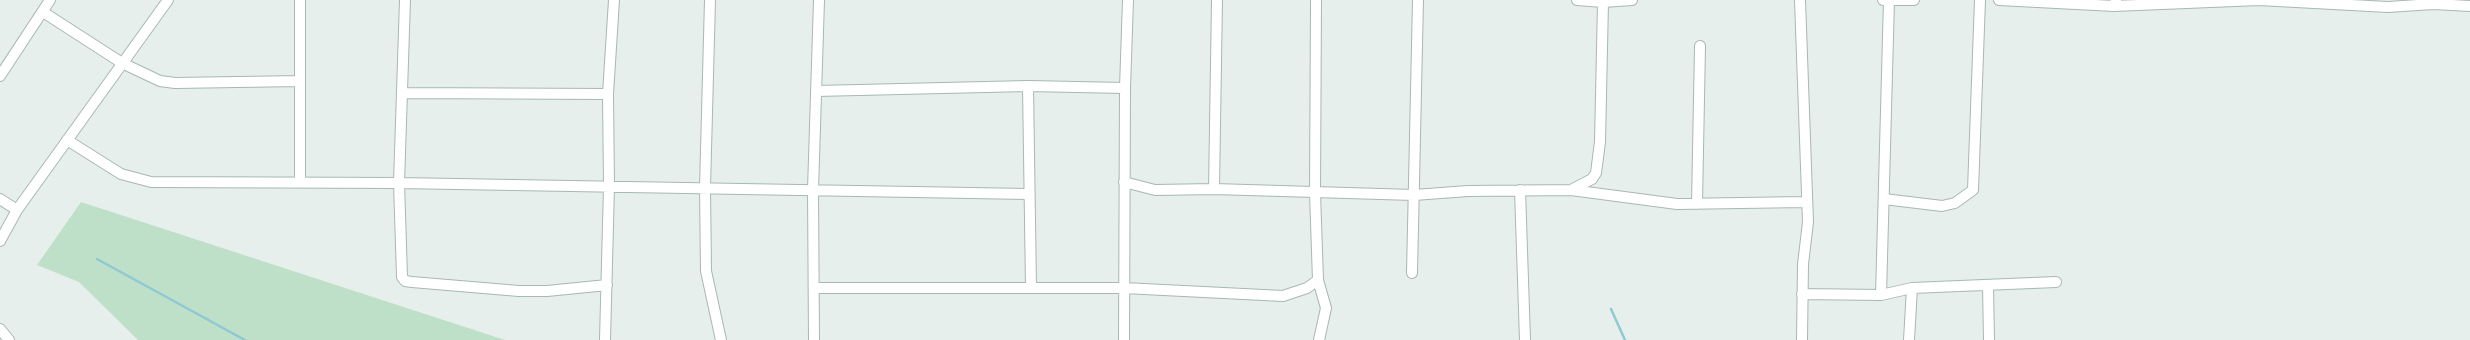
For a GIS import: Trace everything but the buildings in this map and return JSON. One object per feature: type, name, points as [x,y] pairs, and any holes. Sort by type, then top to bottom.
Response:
[{"type":"street","points":[[0,76],[50,0]]},
{"type":"street","points":[[0,241],[17,210],[168,0]]},
{"type":"street","points":[[300,0],[300,182]]},
{"type":"street","points":[[405,0],[404,93],[400,183],[402,277],[405,281],[547,291],[607,286]]},
{"type":"street","points":[[605,340],[609,186],[608,94],[614,0]]},
{"type":"street","points":[[710,0],[705,188],[706,271],[721,340]]},
{"type":"street","points":[[814,340],[815,288],[813,190],[819,0]]},
{"type":"street","points":[[1124,340],[1125,88],[1128,0]]},
{"type":"street","points":[[1214,189],[1217,0]]},
{"type":"street","points":[[1316,0],[1315,193],[1318,280],[1326,308],[1319,340]]},
{"type":"street","points":[[1412,273],[1418,0]]},
{"type":"street","points":[[1577,0],[1603,2],[1632,0]]},
{"type":"street","points":[[1800,0],[1806,202],[1808,222],[1803,264],[1802,340]]},
{"type":"street","points":[[1883,0],[1914,0]]},
{"type":"street","points":[[1881,294],[1889,0]]},
{"type":"street","points":[[1884,199],[1942,206],[1955,203],[1973,190],[1980,0]]},
{"type":"street","points":[[1999,0],[2115,3],[2259,0],[2388,7],[2433,4],[2470,6]]},
{"type":"street","points":[[1571,190],[1592,179],[1596,173],[1600,142],[1603,2]]},
{"type":"street","points":[[43,12],[122,63],[160,81],[300,81]]},
{"type":"street","points":[[1697,204],[1700,46]]},
{"type":"street","points":[[816,91],[1028,86],[1125,88]]},
{"type":"street","points":[[1028,86],[1028,194],[1031,288]]},
{"type":"street","points":[[404,93],[608,94]]},
{"type":"street","points":[[67,140],[121,174],[135,179],[151,182],[400,183],[1028,194]]},
{"type":"street","points":[[1124,182],[1155,190],[1214,189],[1414,195],[1520,190],[1571,190],[1678,204],[1806,202]]},
{"type":"street","points":[[1520,190],[1525,340]]},
{"type":"street","points":[[0,199],[17,210]]},
{"type":"street","points":[[815,288],[1124,288],[1283,296],[1307,288],[1318,280]]},
{"type":"street","points":[[1802,294],[1881,294],[1912,288],[2056,282]]},
{"type":"street","points":[[1988,286],[1989,340]]},
{"type":"street","points":[[1909,340],[1912,288]]},
{"type":"street","points":[[0,329],[9,340]]},
{"type":"green space","points":[[81,202],[505,340],[138,340],[79,282],[37,265]]},
{"type":"waterway","points":[[97,259],[245,340]]},
{"type":"waterway","points":[[1611,309],[1625,340]]}]
